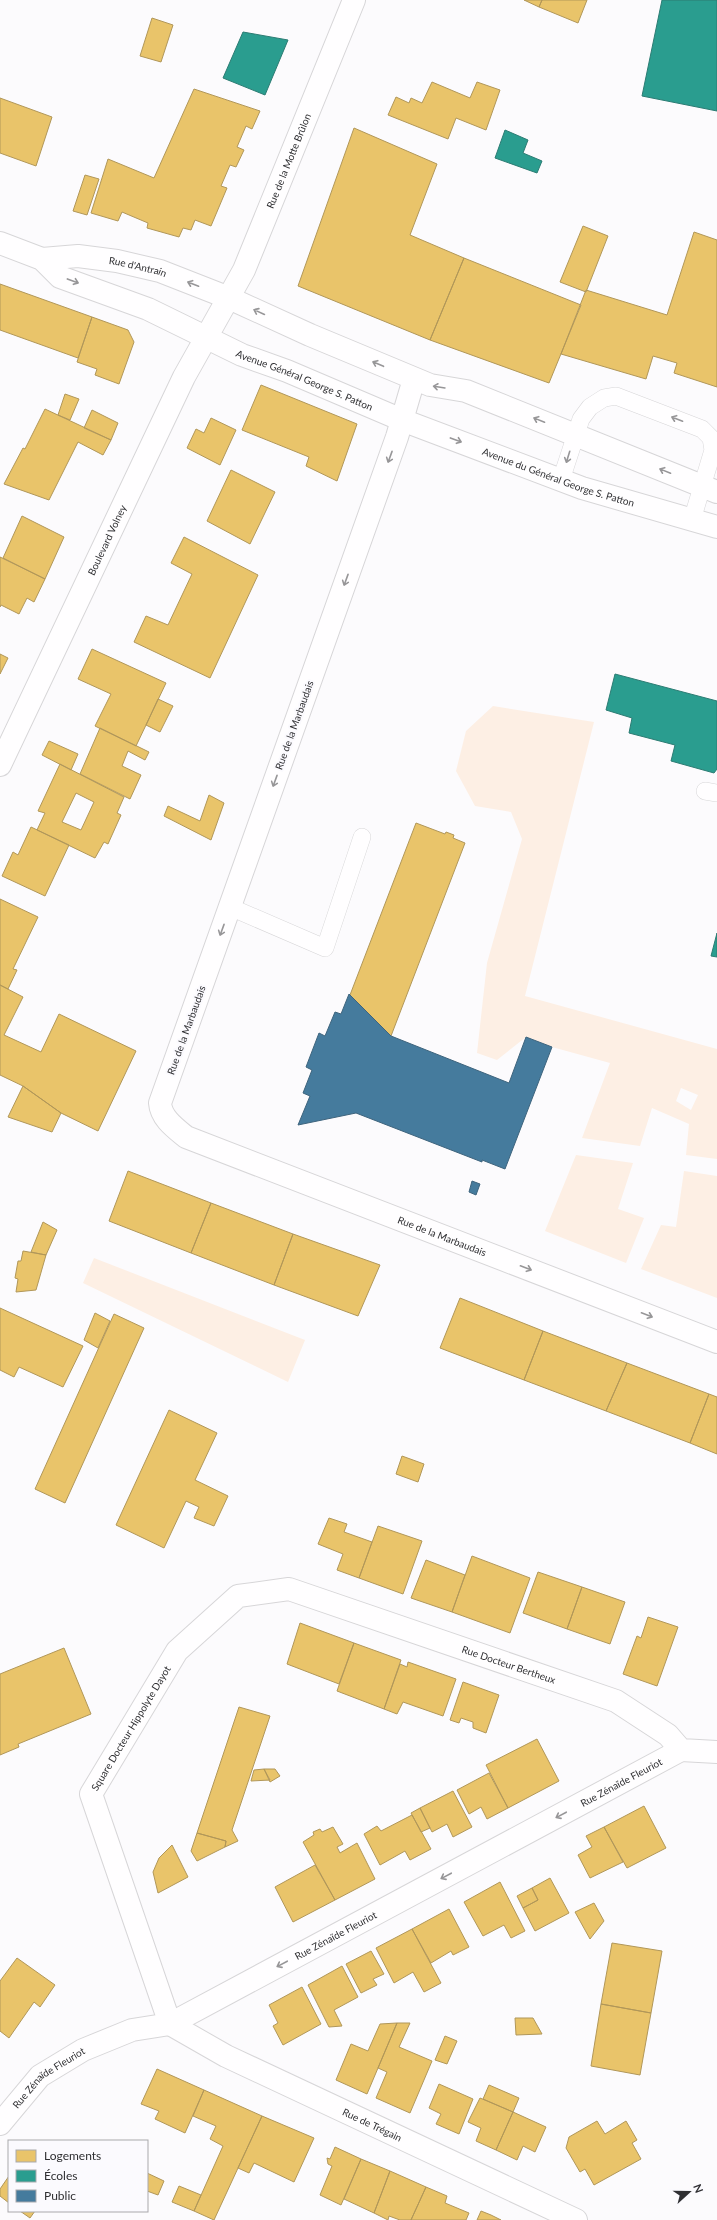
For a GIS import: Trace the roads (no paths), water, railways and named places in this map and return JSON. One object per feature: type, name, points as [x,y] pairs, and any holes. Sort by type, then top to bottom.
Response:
[{"type":"street","name":"Rue de la Motte Brûlon","points":[[218,318],[249,259],[354,0]]},
{"type":"street","name":"Rue d'Antrain","points":[[0,244],[42,259],[78,256],[117,261],[160,271],[229,298]]},
{"type":"street","name":"Rue d'Antrain","points":[[42,259],[60,277],[148,309],[207,338]]},
{"type":"street","points":[[229,298],[310,335],[414,379],[430,385],[466,391],[709,489]]},
{"type":"street","name":"Boulevard Volney","points":[[0,765],[184,377],[218,318]]},
{"type":"street","name":"Avenue Général George S. Patton","points":[[207,338],[242,355],[287,371],[402,420]]},
{"type":"street","name":"Rue de la Marbaudais","points":[[414,379],[402,420],[160,1103],[161,1110],[175,1128],[186,1137],[717,1342]]},
{"type":"street","name":"Avenue du Général George S. Patton","points":[[402,420],[561,480],[621,500],[717,526]]},
{"type":"street","name":"Rue Docteur Bertheux","points":[[289,1590],[616,1701],[668,1735],[681,1750]]},
{"type":"street","name":"Square Docteur Hippolyte Dayot","points":[[170,2024],[91,1794],[177,1651],[238,1596],[289,1590]]},
{"type":"street","points":[[681,1750],[717,1752]]},
{"type":"street","name":"Rue Zénaïde Fleuriot","points":[[0,2124],[40,2076],[83,2050],[132,2030],[170,2024],[681,1750]]},
{"type":"street","name":"Rue de Trégain","points":[[170,2024],[226,2056],[576,2220]]},
{"type":"lane","points":[[561,480],[581,419],[590,407],[604,398],[616,396],[702,429],[711,438],[713,450],[709,489],[692,520]]},
{"type":"lane","points":[[230,907],[325,948],[362,837]]}]
